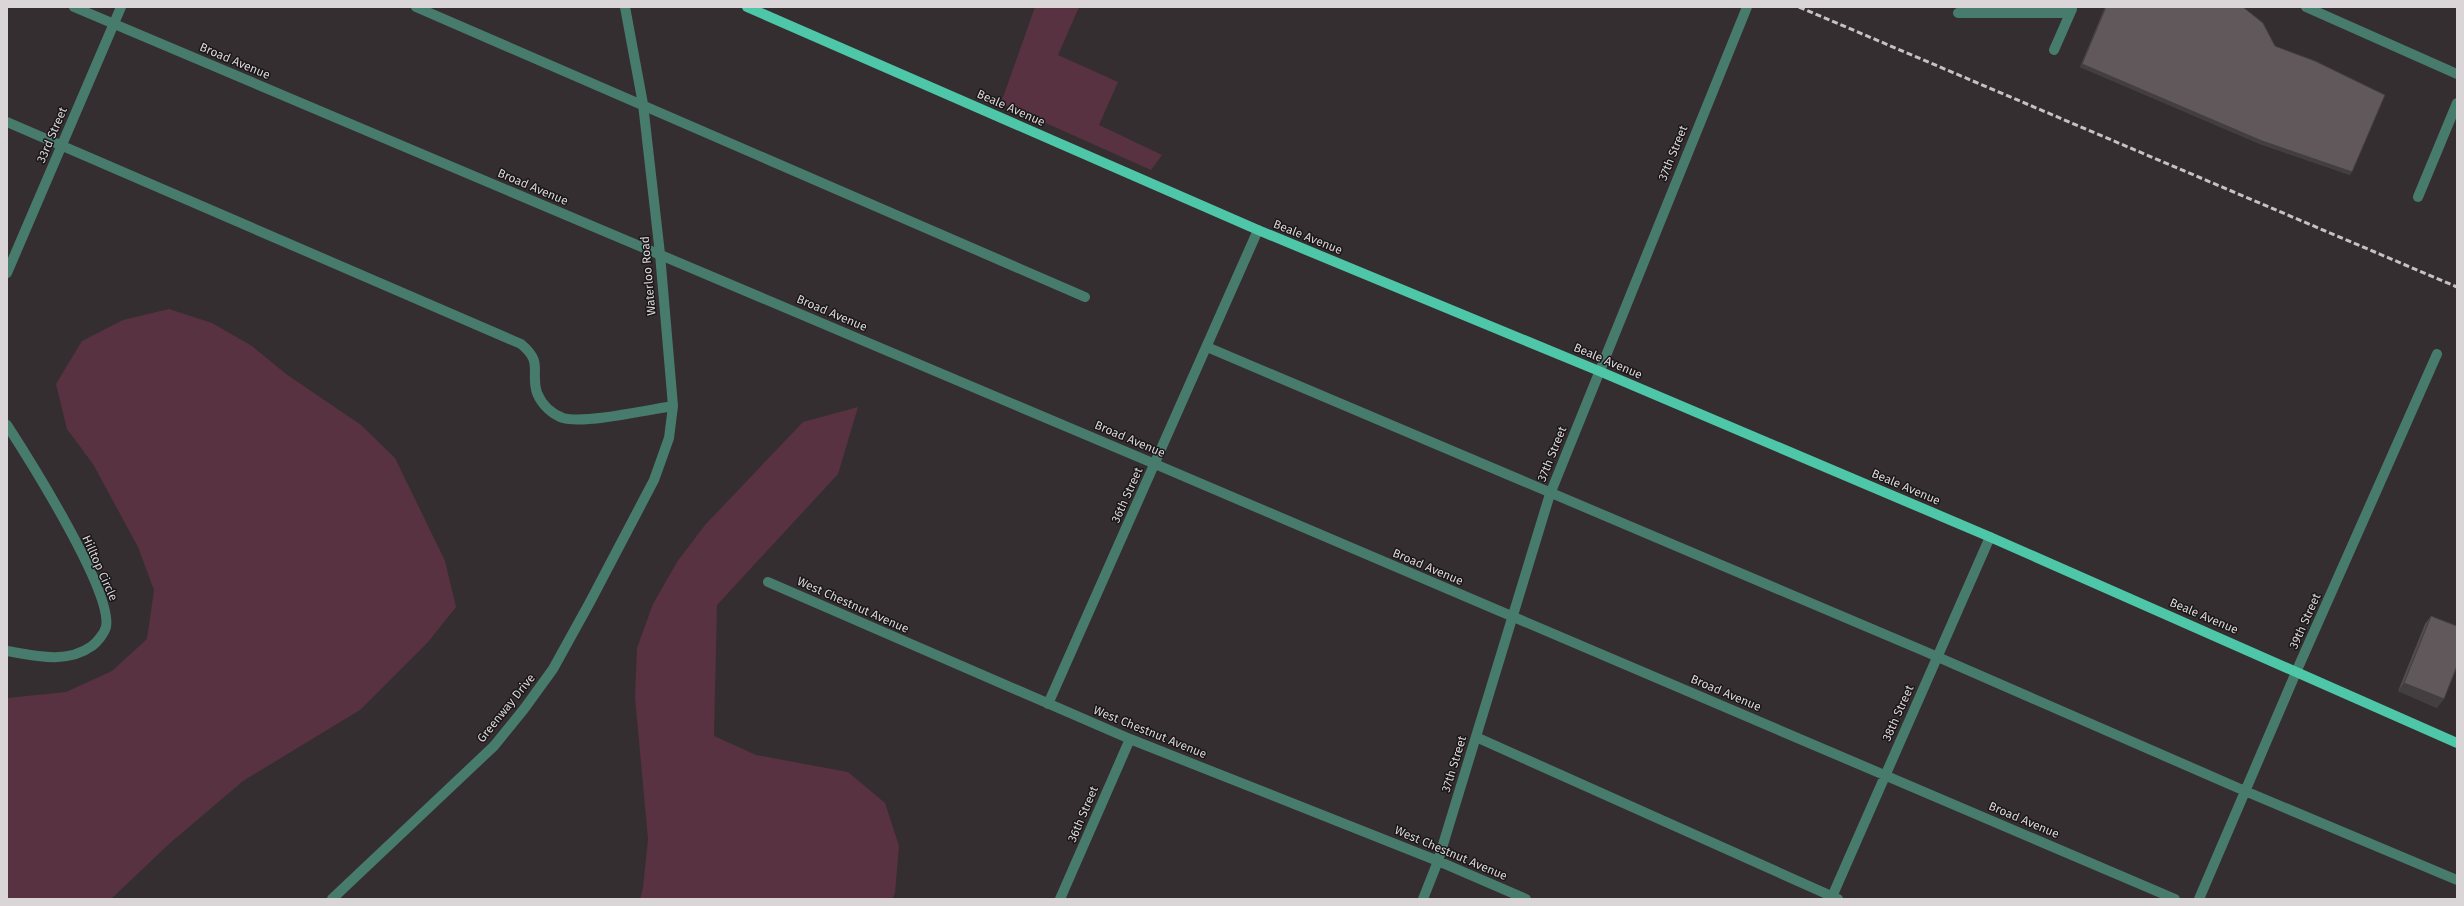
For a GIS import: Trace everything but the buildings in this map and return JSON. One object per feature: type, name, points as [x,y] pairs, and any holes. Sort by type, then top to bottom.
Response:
[{"type":"main road","name":"Beale Avenue","points":[[747,7],[1258,230],[1599,371],[1990,537],[2297,670],[2457,742]]},
{"type":"street","name":"Broad Avenue","points":[[74,7],[660,254],[2175,899]]},
{"type":"street","name":"33rd Street","points":[[7,273],[10,259],[62,145],[121,7]]},
{"type":"street","points":[[416,7],[643,104],[1085,297]]},
{"type":"street","name":"Waterloo Road","points":[[625,7],[643,104],[660,254],[672,406],[669,438],[656,473],[626,536]]},
{"type":"street","name":"37th Street","points":[[1424,899],[1438,861],[1550,494],[1747,7]]},
{"type":"street","points":[[2306,7],[2457,74]]},
{"type":"street","points":[[1958,13],[2071,10],[2054,50]]},
{"type":"street","points":[[2418,197],[2457,102]]},
{"type":"street","points":[[7,122],[521,344],[531,352],[535,362],[537,393],[544,405],[553,413],[564,418],[580,420],[672,406]]},
{"type":"street","name":"36th Street","points":[[1048,704],[1258,230]]},
{"type":"street","points":[[1207,347],[1550,494],[1937,656],[2245,791],[2457,880]]},
{"type":"street","name":"39th Street","points":[[2199,899],[2297,670],[2437,354]]},
{"type":"street","name":"Hilltop Circle","points":[[7,425],[40,476],[97,586],[105,610],[106,628],[97,642],[80,654],[60,658],[7,651]]},
{"type":"street","name":"Greenway Drive","points":[[332,899],[494,746],[524,710],[553,669],[626,536]]},
{"type":"street","name":"38th Street","points":[[1834,898],[1937,656],[1990,537]]},
{"type":"street","name":"West Chestnut Avenue","points":[[768,582],[1130,739],[1438,861],[1526,899]]},
{"type":"street","points":[[1476,737],[1834,898]]},
{"type":"street","name":"36th Street","points":[[1060,899],[1130,739]]},
{"type":"shaded area","points":[[1035,7],[1079,7],[1058,55],[1118,82],[1099,125],[1162,155],[1151,170],[1001,103]]},
{"type":"shaded area","points":[[169,309],[212,323],[252,346],[286,374],[361,425],[395,458],[445,561],[456,607],[428,642],[360,710],[243,781],[169,844],[111,899],[7,899],[7,698],[66,692],[112,671],[147,639],[154,590],[138,547],[93,464],[67,429],[56,384],[82,341],[123,320]]},
{"type":"shaded area","points":[[858,407],[838,474],[717,605],[714,736],[756,755],[848,772],[885,803],[899,846],[895,893],[892,899],[640,899],[643,888],[648,839],[635,697],[637,648],[653,604],[677,562],[705,525],[803,422]]},
{"type":"railway","points":[[1799,7],[2457,287]]}]
